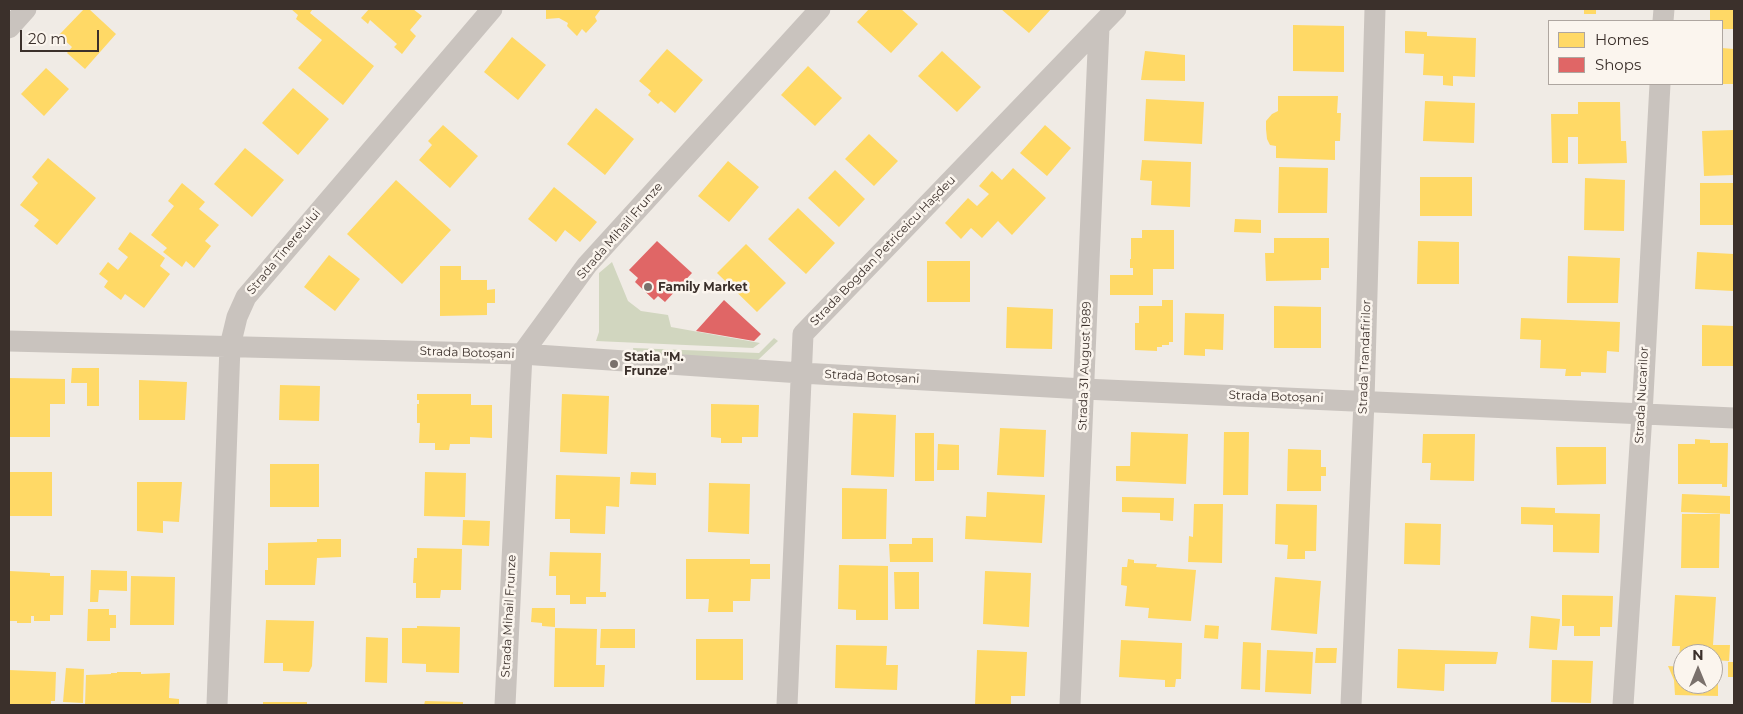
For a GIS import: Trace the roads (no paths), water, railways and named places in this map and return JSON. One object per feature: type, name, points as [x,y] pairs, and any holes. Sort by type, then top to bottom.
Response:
[{"type":"street","points":[[9,28],[26,9]]},
{"type":"street","name":"Strada Tineretului","points":[[217,705],[230,346],[237,317],[246,297],[492,9]]},
{"type":"street","name":"Strada Mihail Frunze","points":[[505,705],[522,354],[587,265],[820,9]]},
{"type":"street","name":"Strada Trandafirilor","points":[[1351,705],[1364,401],[1375,9]]},
{"type":"street","name":"Strada Bogdan Petriceicu Hașdeu","points":[[787,705],[803,334],[1110,14]]},
{"type":"street","name":"Strada 31 August 1989","points":[[1070,705],[1084,389],[1110,14]]},
{"type":"street","name":"Strada Nucarilor","points":[[1623,705],[1642,414],[1660,85]]},
{"type":"street","name":"Strada Botoșani","points":[[9,341],[522,354],[801,373],[1084,389],[1734,418]]},
{"type":"place","name":"Family Market","points":[[648,287]]},
{"type":"place","name":"Statia \"M. Frunze\"","points":[[614,364]]}]
